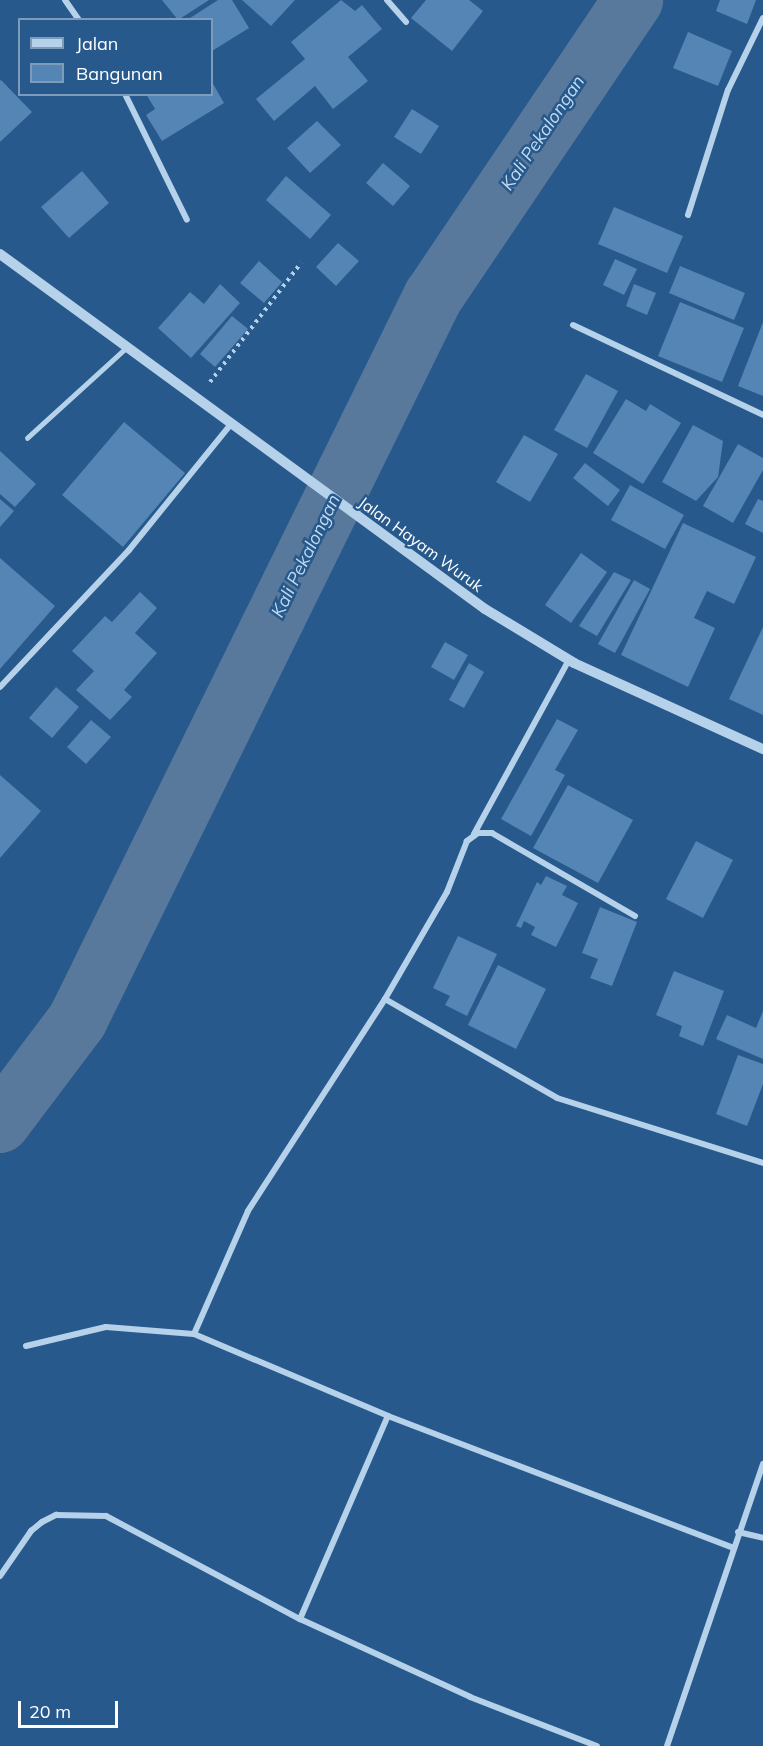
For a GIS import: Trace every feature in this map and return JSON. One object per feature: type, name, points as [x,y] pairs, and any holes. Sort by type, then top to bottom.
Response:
[{"type":"street","points":[[65,0],[78,18]]},
{"type":"street","points":[[387,0],[406,22]]},
{"type":"street","points":[[688,215],[728,90],[763,18]]},
{"type":"street","points":[[126,96],[187,220]]},
{"type":"street","name":"Jalan Hayam Wuruk","points":[[0,254],[196,400],[485,609],[569,660],[763,749]]},
{"type":"street","points":[[573,325],[763,415]]},
{"type":"street","points":[[0,687],[129,550],[231,424]]},
{"type":"street","points":[[194,1334],[248,1211],[385,999],[447,892],[463,849],[473,836],[569,660]]},
{"type":"street","points":[[473,836],[492,833],[635,916]]},
{"type":"street","points":[[385,999],[557,1098],[763,1162]]},
{"type":"street","points":[[26,1346],[106,1327],[194,1334],[388,1416],[733,1548]]},
{"type":"street","points":[[300,1619],[388,1416]]},
{"type":"street","points":[[667,1746],[763,1464]]},
{"type":"street","points":[[0,1576],[31,1531],[42,1522],[57,1515],[106,1516],[300,1619],[470,1697],[597,1746]]},
{"type":"street","points":[[738,1532],[763,1538]]},
{"type":"lane","points":[[27,438],[126,348]]},
{"type":"path","points":[[196,400],[301,263]]},
{"type":"building","points":[[162,0],[209,0],[181,18],[176,18]]},
{"type":"building","points":[[218,0],[232,0],[249,28],[213,50],[213,18],[190,18]]},
{"type":"building","points":[[242,0],[295,0],[271,26]]},
{"type":"building","points":[[341,0],[355,11],[362,5],[382,29],[348,57],[368,81],[333,109],[315,86],[274,121],[256,99],[305,59],[291,42]]},
{"type":"building","points":[[426,0],[469,0],[483,11],[452,51],[411,18]]},
{"type":"building","points":[[720,0],[756,0],[747,24],[716,11]]},
{"type":"building","points":[[688,32],[732,51],[718,86],[673,68]]},
{"type":"building","points":[[0,81],[32,112],[0,142]]},
{"type":"building","points":[[213,84],[224,103],[162,141],[146,115],[155,109],[147,96],[213,96]]},
{"type":"building","points":[[412,109],[439,126],[421,154],[394,137]]},
{"type":"building","points":[[317,121],[341,145],[310,173],[287,148]]},
{"type":"building","points":[[383,163],[410,186],[393,206],[366,183]]},
{"type":"building","points":[[82,171],[109,203],[69,238],[41,207]]},
{"type":"building","points":[[286,176],[331,215],[310,239],[266,200]]},
{"type":"building","points":[[614,207],[683,236],[667,273],[598,244]]},
{"type":"building","points":[[338,243],[359,261],[336,286],[316,267]]},
{"type":"building","points":[[615,259],[637,269],[624,295],[603,285]]},
{"type":"building","points":[[259,261],[282,282],[264,303],[240,283]]},
{"type":"building","points":[[680,266],[745,293],[734,320],[669,293]]},
{"type":"building","points":[[220,284],[240,303],[191,358],[158,328],[190,292],[204,304]]},
{"type":"building","points":[[634,284],[656,293],[647,315],[626,306]]},
{"type":"building","points":[[680,302],[744,328],[722,382],[658,356]]},
{"type":"building","points":[[232,316],[248,329],[215,367],[200,354]]},
{"type":"building","points":[[763,322],[763,396],[738,386]]},
{"type":"building","points":[[586,374],[618,391],[587,448],[554,430]]},
{"type":"building","points":[[626,399],[646,411],[650,404],[681,423],[643,484],[593,453]]},
{"type":"building","points":[[124,422],[185,473],[123,547],[62,495]]},
{"type":"building","points":[[693,425],[723,441],[718,477],[696,501],[662,482]]},
{"type":"building","points":[[524,435],[558,454],[530,502],[496,482]]},
{"type":"building","points":[[738,444],[763,458],[763,470],[733,523],[703,506]]},
{"type":"building","points":[[0,451],[36,484],[15,507],[0,494]]},
{"type":"building","points":[[585,463],[620,490],[608,506],[573,478]]},
{"type":"building","points":[[630,485],[684,515],[665,549],[611,520]]},
{"type":"building","points":[[0,499],[14,511],[0,527]]},
{"type":"building","points":[[758,499],[763,501],[763,533],[745,524]]},
{"type":"building","points":[[683,523],[756,557],[734,604],[707,591],[694,618],[715,628],[688,687],[621,655]]},
{"type":"building","points":[[581,553],[607,572],[571,623],[545,605]]},
{"type":"building","points":[[0,558],[55,606],[0,669]]},
{"type":"building","points":[[614,572],[631,580],[597,636],[579,626]]},
{"type":"building","points":[[634,580],[650,589],[615,653],[598,644]]},
{"type":"building","points":[[140,592],[157,608],[135,633],[157,653],[124,690],[132,697],[110,720],[76,690],[94,671],[72,651],[105,616],[112,622]]},
{"type":"building","points":[[763,627],[763,715],[729,699]]},
{"type":"building","points":[[445,642],[468,655],[454,680],[431,667]]},
{"type":"building","points":[[469,663],[484,672],[464,708],[449,700]]},
{"type":"building","points":[[56,687],[79,707],[52,738],[29,718]]},
{"type":"building","points":[[557,719],[578,730],[555,770],[565,775],[531,836],[501,819]]},
{"type":"building","points":[[91,720],[111,737],[86,764],[67,747]]},
{"type":"building","points":[[0,775],[41,811],[0,858]]},
{"type":"building","points":[[568,785],[633,820],[598,883],[533,848]]},
{"type":"building","points":[[696,841],[733,860],[703,918],[666,899]]},
{"type":"building","points":[[546,876],[567,886],[562,895],[578,903],[556,947],[531,935],[535,927],[524,921],[521,928],[516,926],[537,882],[541,885]]},
{"type":"building","points":[[600,907],[637,922],[612,986],[590,978],[598,959],[582,953]]},
{"type":"building","points":[[458,936],[497,954],[467,1016],[445,1005],[450,996],[433,988]]},
{"type":"building","points":[[498,965],[546,989],[516,1049],[468,1025]]},
{"type":"building","points":[[674,971],[724,991],[703,1046],[679,1036],[682,1026],[656,1015]]},
{"type":"building","points":[[763,1011],[763,1059],[716,1039],[727,1015],[756,1028]]},
{"type":"building","points":[[738,1055],[763,1064],[763,1084],[747,1126],[716,1114]]},
{"type":"waterway","name":"Kali Pekalongan","points":[[0,1123],[77,1021],[433,297],[633,0]]}]
